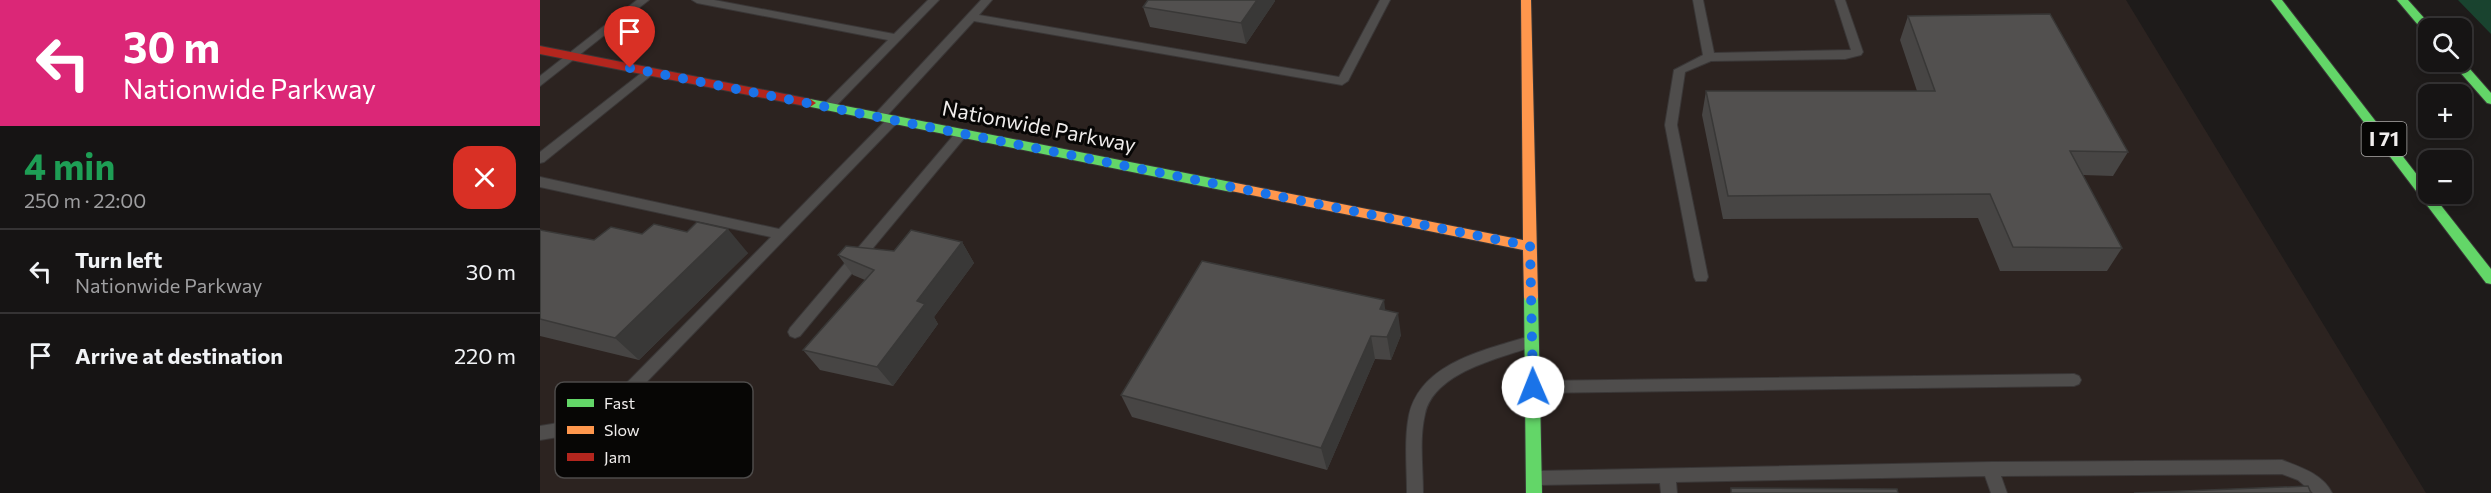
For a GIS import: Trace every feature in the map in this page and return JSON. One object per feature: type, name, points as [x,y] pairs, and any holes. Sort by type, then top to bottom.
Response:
[{"type":"main road","points":[[1526,0],[1534,486]]},
{"type":"main road","name":"I 71","points":[[2276,0],[2491,279]]},
{"type":"main road","points":[[2402,0],[2418,18]]},
{"type":"main road","name":"Nationwide Parkway","points":[[540,50],[1530,246]]},
{"type":"main road","points":[[2466,72],[2491,100]]},
{"type":"lane","points":[[540,82],[644,0]]},
{"type":"lane","points":[[697,0],[894,38]]},
{"type":"lane","points":[[828,107],[934,0]]},
{"type":"lane","points":[[879,117],[987,0]]},
{"type":"lane","points":[[971,17],[1342,81],[1385,0]]},
{"type":"lane","points":[[1698,0],[1709,57]]},
{"type":"lane","points":[[1701,277],[1671,125],[1680,70],[1709,57],[1845,55],[1857,52],[1840,0]]},
{"type":"lane","points":[[540,159],[649,71]]},
{"type":"lane","points":[[638,382],[893,120]]},
{"type":"lane","points":[[795,332],[962,133]]},
{"type":"lane","points":[[540,182],[782,234]]},
{"type":"lane","points":[[1414,493],[1417,412],[1430,386],[1451,372],[1479,359],[1532,342]]},
{"type":"lane","points":[[1533,387],[2074,380]]},
{"type":"lane","points":[[540,433],[555,430]]},
{"type":"lane","points":[[1534,486],[1667,476],[1991,469],[2282,467],[2304,475],[2324,493]]},
{"type":"lane","points":[[1991,469],[1999,493]]},
{"type":"lane","points":[[1667,476],[1669,493]]},
{"type":"shaded area","points":[[540,0],[2126,0],[2426,493],[540,493]]},
{"type":"green space","points":[[2458,0],[2491,0],[2491,34]]},
{"type":"building","points":[[1148,0],[1257,0],[1241,23],[1143,7]]},
{"type":"building","points":[[2050,14],[2128,152],[2070,151],[2122,248],[2013,247],[1990,194],[1728,196],[1706,91],[1935,91],[1908,16]]},
{"type":"building","points":[[697,222],[728,229],[615,338],[540,319],[540,230],[594,240],[611,227],[642,234],[654,224],[687,232]]},
{"type":"building","points":[[911,230],[962,242],[917,301],[925,304],[877,367],[803,350],[874,270],[838,255],[846,246],[894,251]]},
{"type":"building","points":[[1202,261],[1384,300],[1380,309],[1398,313],[1387,337],[1371,336],[1321,448],[1121,395]]},
{"type":"building","points":[[2308,486],[2311,493],[2134,493]]},
{"type":"building","points":[[1731,488],[1897,489],[1898,493],[1731,493]]},
{"type":"traffic: fast","points":[[2276,0],[2491,279]]},
{"type":"traffic: fast","points":[[2402,0],[2418,18]]},
{"type":"traffic: fast","points":[[2466,72],[2491,100]]},
{"type":"traffic: fast","points":[[810,103],[1231,187]]},
{"type":"traffic: fast","points":[[1531,297],[1534,493]]},
{"type":"traffic: slow","points":[[1526,0],[1531,297]]},
{"type":"traffic: slow","points":[[1231,187],[1530,246]]},
{"type":"traffic: jam","points":[[540,50],[810,103]]},
{"type":"route","points":[[630,68],[1530,246],[1533,387]]}]
